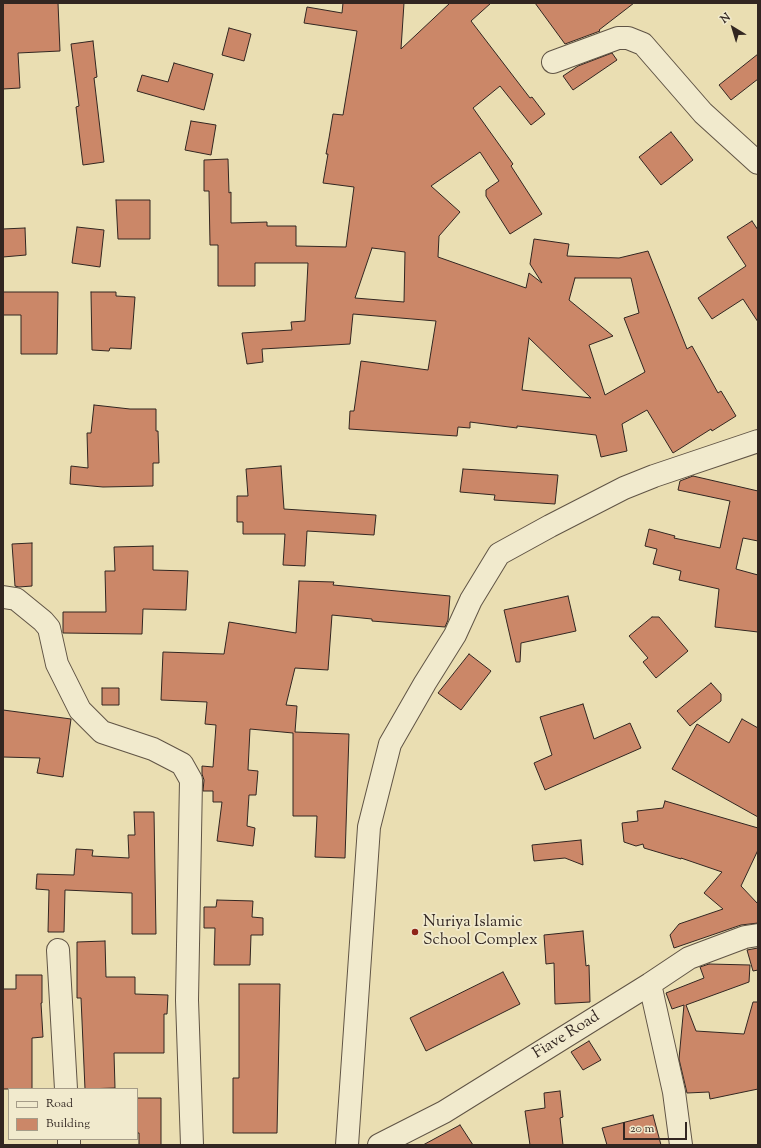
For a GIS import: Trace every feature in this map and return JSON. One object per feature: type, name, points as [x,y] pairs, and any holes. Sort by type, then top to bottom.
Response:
[{"type":"street","points":[[553,62],[618,38],[628,38],[643,44],[703,113],[758,163]]},
{"type":"street","points":[[347,1145],[369,827],[390,744],[455,635],[471,600],[499,554],[624,488],[654,476],[758,441]]},
{"type":"street","points":[[3,597],[16,599],[43,620],[49,628],[57,664],[80,710],[102,732],[153,748],[182,764],[192,780],[187,1000],[192,1145]]},
{"type":"street","name":"Fiave Road","points":[[379,1145],[444,1112],[690,958],[745,937],[758,935]]},
{"type":"street","points":[[58,950],[66,1088]]},
{"type":"street","points":[[650,984],[674,1092],[681,1145]]},
{"type":"building","points":[[3,3],[58,3],[60,51],[18,53],[20,88],[3,89]]},
{"type":"building","points":[[343,3],[404,3],[401,49],[450,3],[491,3],[471,21],[530,98],[532,97],[545,114],[531,125],[500,86],[473,108],[513,164],[511,166],[542,214],[510,234],[486,196],[486,190],[499,181],[480,152],[431,186],[460,212],[439,236],[438,257],[526,288],[529,273],[542,283],[530,264],[534,239],[569,244],[567,256],[619,258],[648,251],[687,349],[692,346],[718,393],[721,391],[736,416],[712,431],[711,429],[673,453],[647,410],[622,424],[627,451],[601,457],[596,435],[517,426],[517,428],[470,422],[470,428],[458,427],[457,436],[349,429],[350,411],[354,411],[361,361],[428,370],[436,321],[353,314],[350,344],[262,349],[263,362],[247,364],[242,333],[292,330],[291,322],[305,321],[308,263],[255,263],[255,286],[218,286],[218,245],[210,245],[209,191],[204,191],[204,160],[228,159],[229,193],[231,192],[231,223],[267,222],[267,226],[296,226],[296,246],[346,247],[354,187],[323,183],[333,114],[343,115],[357,31],[304,23],[307,7],[342,13]],"holes":[[[372,248],[405,252],[404,302],[355,298]],[[575,278],[631,278],[639,313],[624,318],[645,372],[605,395],[589,345],[613,336],[569,300]],[[529,338],[591,398],[522,390]]]},
{"type":"building","points":[[535,3],[634,3],[599,30],[600,31],[565,44]]},
{"type":"building","points":[[229,28],[251,34],[244,61],[222,55]]},
{"type":"building","points":[[93,41],[97,77],[94,78],[104,162],[83,165],[76,107],[79,106],[71,44]]},
{"type":"building","points":[[612,53],[617,60],[573,90],[563,76],[578,66]]},
{"type":"building","points":[[758,54],[758,79],[731,100],[719,85]]},
{"type":"building","points":[[174,63],[213,74],[204,110],[137,91],[142,75],[168,82]]},
{"type":"building","points":[[191,121],[216,125],[211,155],[185,150]]},
{"type":"building","points":[[671,132],[693,160],[661,185],[639,157]]},
{"type":"building","points":[[116,200],[150,200],[150,239],[118,239]]},
{"type":"building","points":[[752,221],[758,230],[758,322],[743,299],[712,319],[698,298],[746,266],[727,237]]},
{"type":"building","points":[[77,227],[104,230],[100,267],[72,263]]},
{"type":"building","points":[[25,228],[26,255],[3,257],[3,229]]},
{"type":"building","points":[[3,292],[58,292],[57,354],[21,354],[21,315],[3,315]]},
{"type":"building","points":[[91,292],[116,292],[116,296],[135,297],[131,349],[110,348],[109,351],[92,350]]},
{"type":"building","points":[[94,405],[130,409],[156,409],[156,431],[158,431],[159,463],[153,463],[153,486],[103,487],[70,484],[71,466],[88,468],[87,433],[91,433]]},
{"type":"building","points":[[281,466],[284,509],[376,515],[374,535],[307,531],[305,566],[283,565],[285,534],[243,534],[243,522],[237,522],[237,496],[248,496],[246,469]]},
{"type":"building","points":[[463,469],[558,475],[555,504],[494,500],[495,495],[460,492]]},
{"type":"building","points":[[693,476],[758,491],[758,541],[743,538],[736,569],[758,575],[758,632],[715,627],[719,589],[679,580],[681,571],[653,564],[657,549],[645,546],[649,529],[675,536],[674,538],[720,548],[730,501],[678,490],[680,481]]},
{"type":"building","points":[[32,543],[32,586],[15,586],[12,544]]},
{"type":"building","points":[[153,546],[153,570],[188,571],[186,610],[143,609],[142,634],[63,633],[63,612],[106,612],[105,571],[115,571],[114,547]]},
{"type":"building","points":[[299,581],[334,582],[333,585],[450,596],[448,620],[445,627],[372,621],[372,619],[332,615],[328,670],[295,668],[286,705],[297,706],[295,732],[349,734],[345,858],[315,857],[317,816],[293,816],[293,733],[250,729],[248,770],[258,771],[256,795],[249,795],[247,826],[255,828],[253,846],[217,841],[222,802],[213,802],[213,791],[203,791],[204,780],[202,766],[213,767],[216,725],[205,724],[207,702],[161,700],[163,652],[224,654],[229,622],[296,633]]},
{"type":"building","points":[[568,596],[576,631],[521,643],[520,662],[516,662],[504,610]]},
{"type":"building","points":[[652,617],[659,617],[688,651],[656,678],[643,662],[648,658],[629,636]]},
{"type":"building","points":[[469,654],[491,671],[461,710],[438,693]]},
{"type":"building","points":[[711,683],[721,694],[721,701],[690,726],[677,711]]},
{"type":"building","points":[[102,688],[119,688],[119,705],[102,705]]},
{"type":"building","points":[[583,704],[594,739],[630,723],[641,748],[545,790],[534,763],[552,755],[540,717]]},
{"type":"building","points":[[3,710],[71,719],[63,777],[37,773],[40,758],[3,757]]},
{"type":"building","points":[[742,719],[758,728],[758,817],[672,769],[697,724],[729,743]]},
{"type":"building","points":[[665,801],[758,828],[758,850],[741,886],[758,904],[758,923],[741,925],[674,948],[670,935],[679,924],[723,909],[704,893],[722,872],[681,858],[644,848],[643,844],[636,846],[624,842],[622,823],[638,821],[637,811],[663,808]]},
{"type":"building","points":[[134,812],[154,812],[156,934],[132,934],[132,893],[65,890],[64,932],[48,932],[49,890],[36,889],[37,874],[74,875],[76,849],[93,850],[92,856],[129,858],[128,835],[135,835]]},
{"type":"building","points":[[581,840],[583,865],[565,858],[534,861],[532,845]]},
{"type":"building","points":[[217,900],[253,901],[252,917],[263,918],[263,935],[251,935],[250,965],[214,965],[215,928],[204,928],[204,907],[216,907]]},
{"type":"building","points":[[583,931],[586,966],[589,965],[590,1002],[555,1004],[554,963],[546,964],[544,935]]},
{"type":"building","points":[[105,941],[106,977],[135,977],[135,994],[168,995],[167,1014],[164,1014],[164,1053],[114,1053],[115,1088],[85,1088],[81,998],[77,998],[77,942]]},
{"type":"building","points":[[758,948],[758,970],[753,971],[747,950]]},
{"type":"building","points":[[709,964],[750,965],[749,982],[686,1005],[696,1031],[744,1034],[753,1002],[758,1002],[758,1089],[710,1099],[709,1092],[687,1093],[679,1059],[684,1005],[672,1009],[666,993],[704,978],[700,967]]},
{"type":"building","points":[[503,972],[520,1004],[426,1051],[410,1018]]},
{"type":"building","points":[[16,975],[42,975],[41,1003],[43,1037],[32,1038],[32,1088],[3,1089],[3,989],[16,989]]},
{"type":"building","points":[[239,984],[280,984],[277,1133],[233,1133],[233,1078],[239,1078]]},
{"type":"building","points":[[589,1041],[601,1060],[583,1070],[571,1052]]},
{"type":"building","points":[[560,1091],[563,1117],[560,1118],[563,1145],[530,1145],[525,1111],[545,1108],[544,1093]]},
{"type":"building","points":[[138,1098],[161,1098],[161,1145],[139,1145]]},
{"type":"building","points":[[653,1115],[661,1145],[607,1145],[602,1128]]},
{"type":"building","points":[[460,1125],[473,1145],[423,1145]]},
{"type":"place","name":"Nuriya Islamic School Complex","points":[[415,932]]}]
